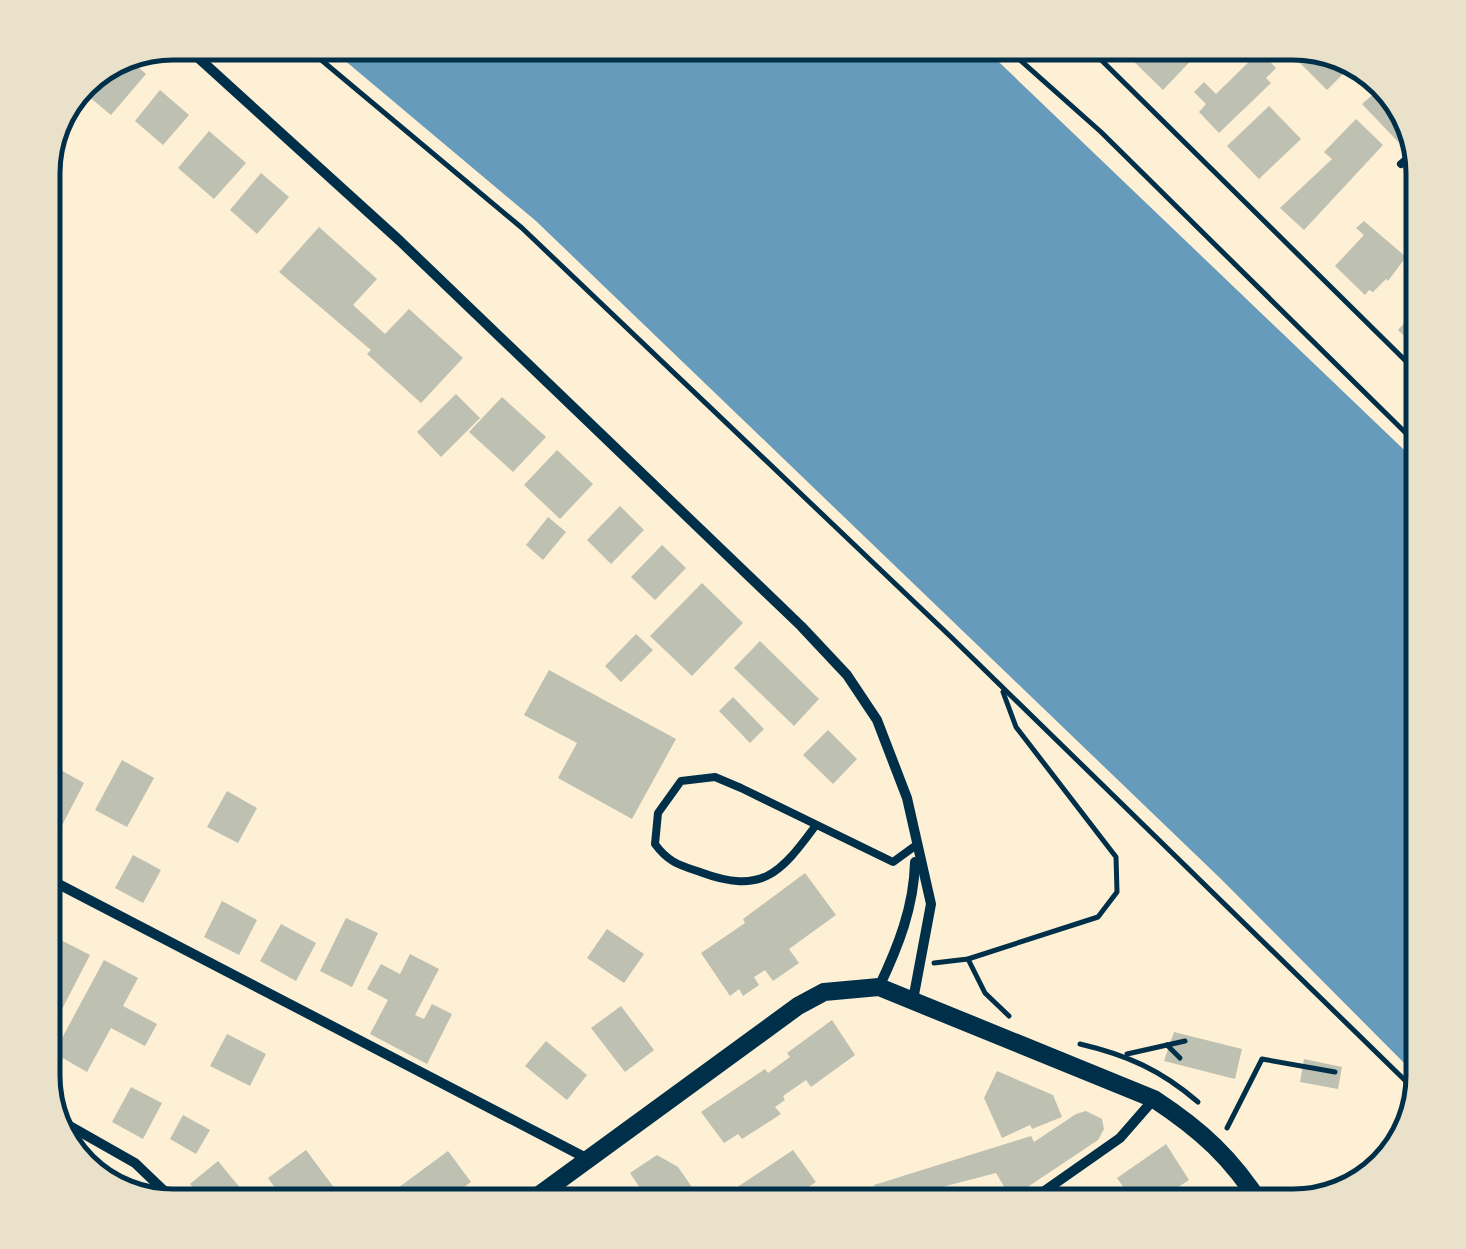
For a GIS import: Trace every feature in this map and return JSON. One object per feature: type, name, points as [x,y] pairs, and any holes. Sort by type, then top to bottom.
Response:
[{"type":"street","points":[[202,60],[400,241],[812,638],[846,676],[877,720],[907,798],[931,904],[913,1000]]},
{"type":"street","points":[[880,987],[908,914],[915,846]]},
{"type":"street","points":[[60,885],[588,1159]]},
{"type":"street","points":[[547,1189],[798,1006],[824,992],[880,987],[1154,1098],[1216,1144],[1249,1189]]},
{"type":"street","points":[[1047,1189],[1120,1138],[1154,1098]]},
{"type":"street","points":[[73,1128],[135,1163],[161,1188]]},
{"type":"lane","points":[[1401,164],[1405,161]]},
{"type":"lane","points":[[816,825],[793,856],[758,882],[726,882],[667,861],[655,844],[658,812],[681,781],[716,777],[816,825],[893,862],[915,846]]},
{"type":"path","points":[[322,60],[522,228],[1406,1081]]},
{"type":"path","points":[[1021,60],[1101,132],[1406,432]]},
{"type":"path","points":[[1102,60],[1406,360]]},
{"type":"path","points":[[920,964],[968,959],[1098,917],[1118,892],[1116,856],[1016,728],[1002,690]]},
{"type":"path","points":[[968,959],[985,994],[1008,1016],[1024,1023]]},
{"type":"path","points":[[1124,1054],[1185,1041]]},
{"type":"path","points":[[1073,1043],[1124,1054],[1164,1076]]},
{"type":"path","points":[[1167,1045],[1180,1058]]},
{"type":"path","points":[[1226,1130],[1262,1058],[1335,1072]]},
{"type":"water","points":[[344,60],[997,60],[1406,452],[1406,1065],[1221,879],[536,221]]},
{"type":"building","points":[[1132,60],[1191,60],[1163,90]]},
{"type":"building","points":[[1251,60],[1268,60],[1276,68],[1266,78],[1271,83],[1219,133],[1199,112],[1206,104],[1194,92],[1204,82],[1216,94]]},
{"type":"building","points":[[1297,60],[1344,73],[1327,90]]},
{"type":"building","points":[[138,66],[146,74],[111,115],[89,97],[116,75]]},
{"type":"building","points":[[160,90],[189,115],[163,145],[135,121]]},
{"type":"building","points":[[1374,94],[1394,123],[1403,147],[1362,104]]},
{"type":"building","points":[[1269,106],[1301,139],[1259,179],[1227,146]]},
{"type":"building","points":[[1356,119],[1383,145],[1304,230],[1280,208],[1332,159],[1324,152]]},
{"type":"building","points":[[209,131],[246,163],[214,199],[178,168]]},
{"type":"building","points":[[261,173],[289,197],[257,234],[230,210]]},
{"type":"building","points":[[1364,221],[1406,257],[1388,281],[1365,295],[1335,266],[1364,235],[1356,228]]},
{"type":"building","points":[[319,227],[377,279],[353,305],[385,334],[409,309],[463,358],[421,403],[367,354],[371,350],[279,272]]},
{"type":"building","points":[[1406,321],[1406,338],[1398,330]]},
{"type":"building","points":[[456,394],[480,418],[441,457],[417,432]]},
{"type":"building","points":[[502,397],[546,437],[513,472],[469,432]]},
{"type":"building","points":[[557,450],[593,484],[560,519],[524,485]]},
{"type":"building","points":[[620,506],[644,530],[611,564],[587,540]]},
{"type":"building","points":[[548,517],[566,532],[543,560],[526,545]]},
{"type":"building","points":[[662,545],[686,568],[655,600],[631,577]]},
{"type":"building","points":[[702,583],[743,623],[692,676],[650,636]]},
{"type":"building","points":[[636,634],[653,650],[621,682],[605,666]]},
{"type":"building","points":[[760,641],[819,699],[794,726],[734,668]]},
{"type":"building","points":[[549,670],[676,739],[632,819],[558,778],[577,743],[524,715]]},
{"type":"building","points":[[733,697],[764,729],[750,743],[719,711]]},
{"type":"building","points":[[828,730],[857,759],[833,784],[803,755]]},
{"type":"building","points":[[122,760],[154,778],[127,827],[95,810]]},
{"type":"building","points":[[60,770],[84,783],[60,829]]},
{"type":"building","points":[[227,791],[257,808],[238,843],[207,827]]},
{"type":"building","points":[[133,855],[161,870],[143,903],[115,888]]},
{"type":"building","points":[[805,873],[836,915],[789,949],[799,963],[773,981],[765,970],[754,977],[759,985],[743,996],[739,989],[730,996],[701,953],[745,923],[743,919]]},
{"type":"building","points":[[222,901],[257,920],[239,955],[204,937]]},
{"type":"building","points":[[346,918],[378,933],[352,987],[320,971]]},
{"type":"building","points":[[281,924],[316,943],[296,981],[260,961]]},
{"type":"building","points":[[607,929],[644,954],[624,983],[587,958]]},
{"type":"building","points":[[60,940],[90,955],[60,1013]]},
{"type":"building","points":[[410,954],[439,969],[415,1015],[424,1019],[432,1004],[452,1014],[427,1064],[370,1034],[388,1000],[367,989],[381,964],[400,974]]},
{"type":"building","points":[[104,960],[138,978],[123,1006],[157,1024],[145,1046],[111,1028],[87,1072],[60,1056],[60,1042]]},
{"type":"building","points":[[621,1006],[654,1050],[625,1072],[591,1028]]},
{"type":"building","points":[[832,1020],[855,1055],[811,1087],[806,1080],[783,1096],[785,1100],[775,1107],[781,1114],[742,1139],[738,1134],[724,1143],[701,1112],[765,1069],[768,1073],[790,1057],[787,1053]]},
{"type":"building","points":[[1174,1032],[1242,1049],[1235,1079],[1164,1061]]},
{"type":"building","points":[[227,1034],[266,1054],[250,1086],[210,1066]]},
{"type":"building","points":[[546,1041],[587,1075],[567,1100],[525,1066]]},
{"type":"building","points":[[1304,1059],[1342,1067],[1338,1089],[1300,1082]]},
{"type":"building","points":[[997,1071],[1053,1095],[1062,1117],[1032,1129],[1030,1125],[1002,1138],[984,1098]]},
{"type":"building","points":[[131,1087],[162,1103],[143,1139],[112,1122]]},
{"type":"building","points":[[1086,1111],[1102,1119],[1104,1129],[1098,1140],[1024,1189],[1006,1189],[996,1173],[935,1189],[875,1189],[874,1185],[1031,1136],[1034,1142]]},
{"type":"building","points":[[183,1115],[210,1130],[196,1154],[170,1139]]},
{"type":"building","points":[[1166,1144],[1189,1180],[1175,1189],[1125,1189],[1117,1178]]},
{"type":"building","points":[[306,1150],[335,1189],[276,1189],[268,1178]]},
{"type":"building","points":[[793,1150],[816,1182],[806,1189],[734,1189]]},
{"type":"building","points":[[448,1151],[471,1182],[461,1189],[396,1189]]},
{"type":"building","points":[[657,1155],[678,1167],[693,1189],[641,1189],[630,1173]]},
{"type":"building","points":[[218,1161],[241,1189],[194,1189],[190,1184]]}]
